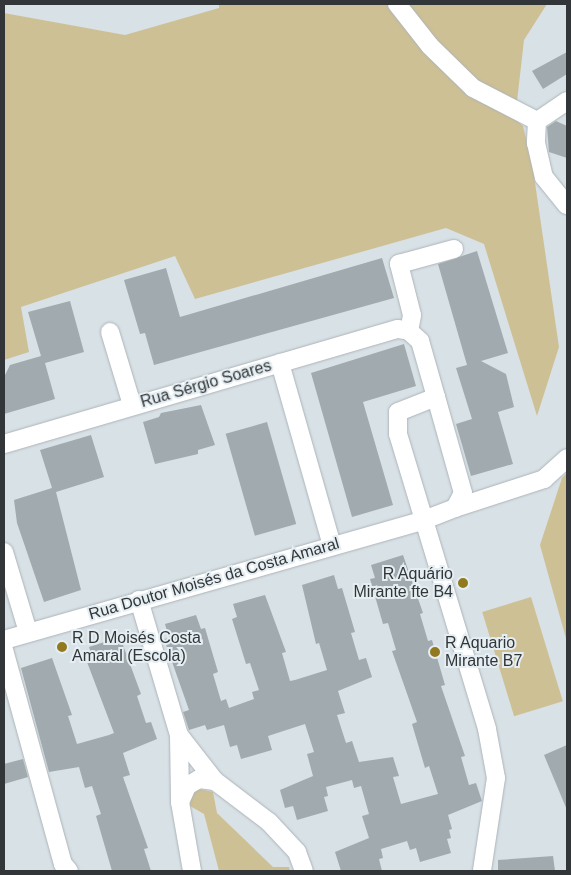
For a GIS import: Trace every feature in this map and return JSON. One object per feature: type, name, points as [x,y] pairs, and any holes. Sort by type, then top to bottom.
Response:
[{"type":"street","points":[[397,4],[430,46],[473,88],[537,121]]},
{"type":"street","points":[[537,121],[567,100]]},
{"type":"street","points":[[537,121],[536,143],[544,177],[567,205]]},
{"type":"street","points":[[454,249],[400,264],[412,315],[409,331],[420,341],[463,493],[455,508]]},
{"type":"street","name":"Rua Sérgio Soares","points":[[4,444],[132,405],[398,329],[409,331]]},
{"type":"street","points":[[110,332],[132,405]]},
{"type":"street","points":[[280,362],[332,545]]},
{"type":"street","points":[[436,397],[398,412],[398,434],[487,729],[496,778],[482,871]]},
{"type":"street","points":[[424,520],[544,479],[567,458]]},
{"type":"street","name":"Rua Doutor Moisés da Costa Amaral","points":[[4,640],[424,520]]},
{"type":"street","points":[[4,552],[28,632]]},
{"type":"street","points":[[139,600],[179,735],[180,802],[192,871]]},
{"type":"street","points":[[4,650],[63,864],[69,871]]},
{"type":"street","points":[[179,735],[215,781],[269,822],[297,852],[304,871]]},
{"type":"street","points":[[180,802],[187,786],[200,780],[215,781]]},
{"type":"shaded area","points":[[219,4],[547,4],[524,40],[515,119],[523,126],[532,162],[559,347],[537,416],[484,244],[446,228],[195,299],[175,256],[21,307],[29,352],[4,360],[4,13],[125,35],[219,8]]},
{"type":"shaded area","points":[[567,473],[567,642],[540,545],[562,478]]},
{"type":"shaded area","points":[[531,597],[563,701],[514,716],[482,612]]},
{"type":"shaded area","points":[[195,788],[213,792],[217,813],[273,867],[289,867],[290,871],[219,871],[204,814],[190,806],[188,800]]},
{"type":"building","points":[[567,52],[567,74],[543,89],[532,71]]},
{"type":"building","points":[[556,121],[567,126],[567,158],[549,152],[547,127]]},
{"type":"building","points":[[477,251],[508,353],[481,361],[506,374],[514,407],[498,412],[513,464],[471,476],[456,424],[472,419],[456,368],[467,365],[438,264]]},
{"type":"building","points":[[382,258],[394,298],[154,365],[145,333],[140,334],[124,280],[166,268],[180,317]]},
{"type":"building","points":[[70,301],[84,352],[45,363],[55,399],[4,414],[4,377],[10,365],[41,356],[28,312]]},
{"type":"building","points":[[404,344],[416,386],[363,402],[393,505],[352,517],[311,373]]},
{"type":"building","points":[[201,405],[215,445],[198,450],[198,454],[155,464],[143,422],[159,417],[161,413]]},
{"type":"building","points":[[267,422],[296,524],[255,536],[226,434]]},
{"type":"building","points":[[91,435],[104,477],[56,492],[81,590],[44,602],[17,523],[14,500],[52,488],[40,450]]},
{"type":"building","points":[[403,555],[423,613],[420,614],[428,641],[432,640],[445,685],[441,686],[465,756],[461,757],[469,785],[476,783],[482,801],[448,815],[452,829],[449,830],[451,838],[447,839],[451,853],[420,862],[416,848],[410,850],[407,841],[381,849],[383,858],[379,859],[382,871],[341,871],[335,852],[369,838],[362,816],[369,814],[361,786],[354,788],[352,780],[326,787],[328,796],[324,797],[328,811],[297,820],[293,806],[285,808],[280,790],[313,776],[307,754],[314,752],[305,724],[268,736],[272,750],[241,759],[237,745],[230,747],[224,725],[207,730],[205,725],[189,730],[183,712],[189,710],[164,639],[169,638],[165,624],[196,615],[201,629],[205,628],[218,672],[213,674],[221,701],[226,699],[229,708],[254,699],[252,692],[259,690],[250,663],[246,664],[232,619],[237,617],[233,604],[265,595],[286,652],[282,653],[290,681],[295,680],[327,670],[319,643],[316,644],[302,585],[334,575],[338,589],[342,588],[355,632],[351,633],[359,660],[366,658],[372,677],[338,691],[345,713],[337,715],[346,743],[352,741],[359,762],[393,757],[399,776],[393,777],[401,804],[438,794],[429,766],[425,768],[412,724],[417,722],[392,651],[396,650],[388,623],[383,624],[370,579],[375,578],[371,565]]},
{"type":"building","points":[[120,637],[141,694],[137,696],[146,723],[151,722],[157,739],[123,753],[130,775],[123,777],[148,848],[144,849],[151,871],[112,871],[96,816],[101,814],[92,786],[85,788],[79,767],[49,772],[21,668],[52,658],[72,715],[68,716],[77,744],[109,735],[114,733],[87,662],[93,660],[89,647]]},
{"type":"building","points":[[567,745],[567,810],[544,755]]},
{"type":"building","points":[[23,759],[28,777],[4,784],[4,764]]},
{"type":"building","points":[[553,856],[555,871],[498,871],[498,860]]},
{"type":"place","name":"R Aquário Mirante fte B4","points":[[463,583]]},
{"type":"place","name":"R D Moisés Costa Amaral (Escola)","points":[[62,647]]},
{"type":"place","name":"R Aquario Mirante B7","points":[[435,652]]}]
